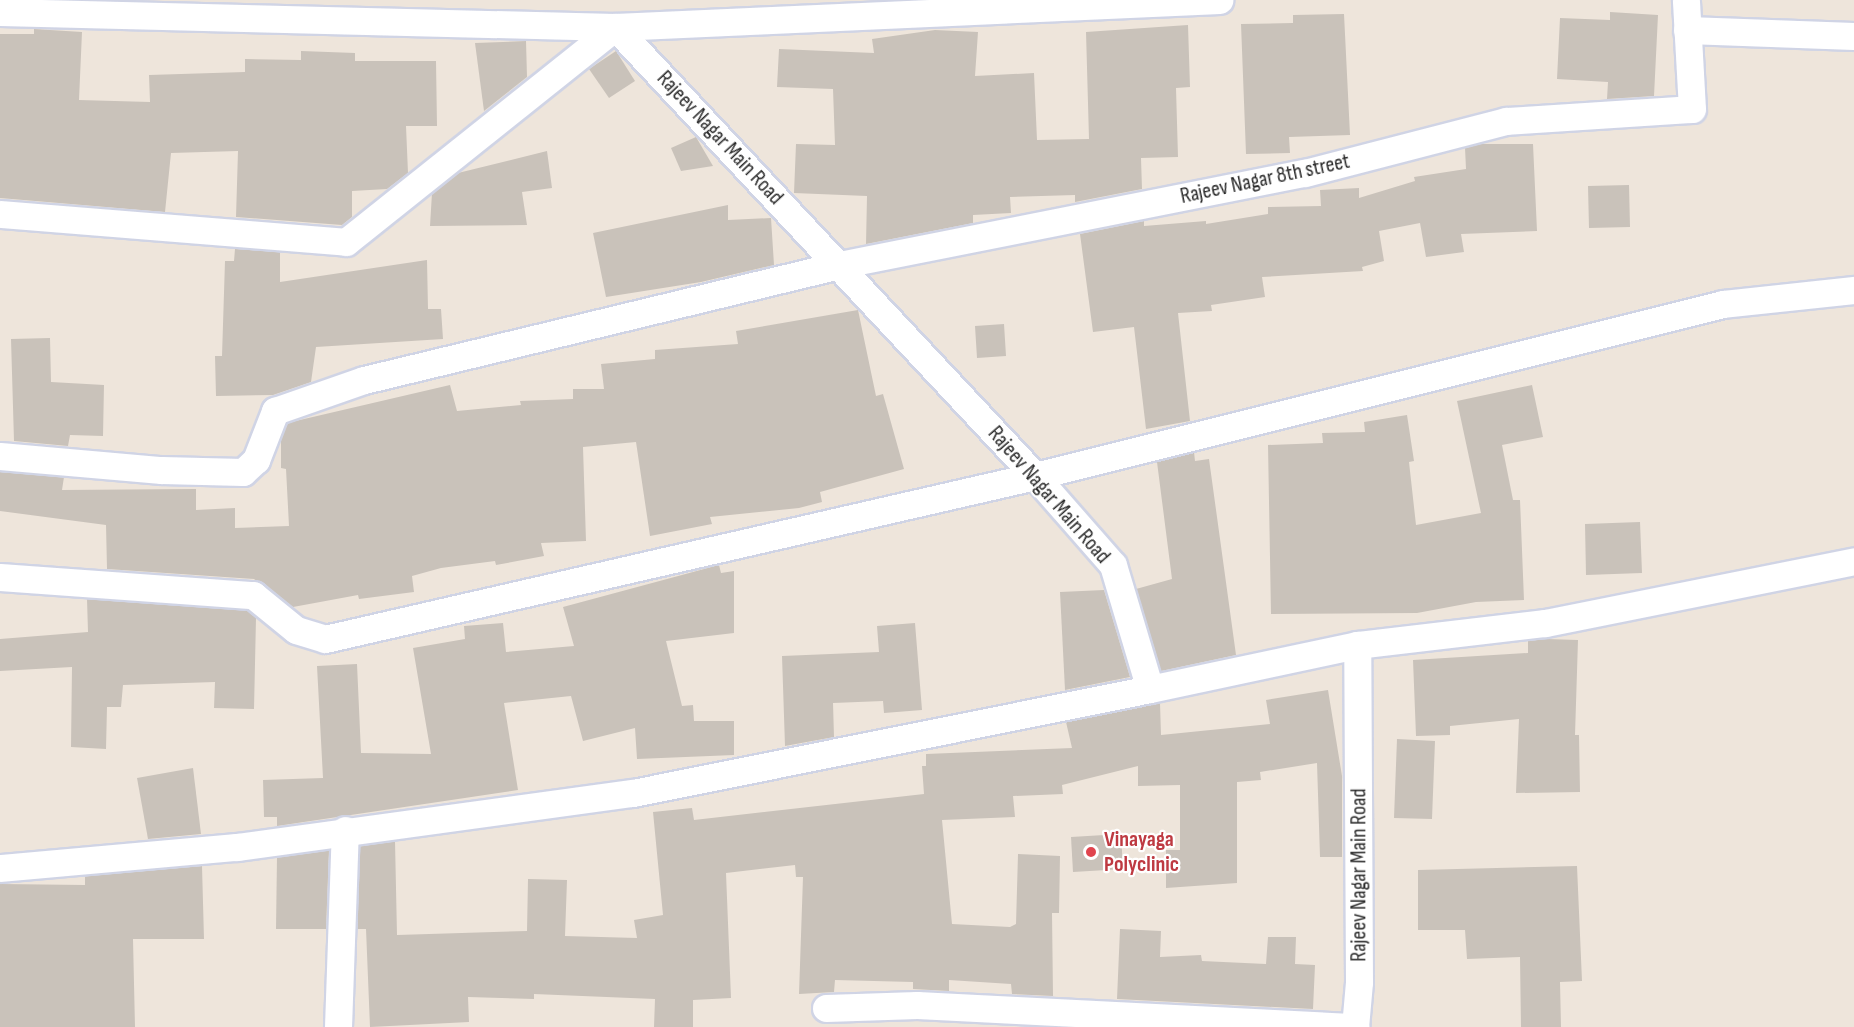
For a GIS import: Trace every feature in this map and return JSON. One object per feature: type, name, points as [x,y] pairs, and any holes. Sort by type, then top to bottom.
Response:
[{"type":"street","points":[[0,12],[615,27],[726,11],[1220,0]]},
{"type":"street","points":[[1686,0],[1687,30],[1854,36]]},
{"type":"street","points":[[0,214],[346,242],[615,27]]},
{"type":"street","name":"Rajeev Nagar Main Road","points":[[615,27],[1035,476],[1113,565],[1150,689]]},
{"type":"street","name":"Rajeev Nagar 8th street","points":[[0,456],[161,470],[243,472],[256,459],[275,411],[364,380],[839,265],[1305,173],[1506,121],[1692,109],[1687,30]]},
{"type":"street","points":[[0,577],[253,595],[296,630],[325,639],[1035,476],[1723,304],[1854,290]]},
{"type":"street","points":[[0,868],[237,847],[345,830],[633,793],[1358,645],[1545,623],[1854,561]]},
{"type":"street","name":"Rajeev Nagar Main Road","points":[[1355,1027],[1359,982],[1358,645]]},
{"type":"street","points":[[338,1027],[345,830]]},
{"type":"street","points":[[826,1008],[917,1005],[1355,1027]]},
{"type":"building","points":[[1610,12],[1658,15],[1654,96],[1607,99],[1608,82],[1557,79],[1560,18],[1610,20]]},
{"type":"building","points":[[1344,14],[1350,135],[1289,137],[1290,153],[1246,154],[1241,24],[1293,23],[1293,15]]},
{"type":"building","points":[[1188,25],[1190,87],[1176,88],[1178,157],[1141,158],[1142,189],[1075,202],[1075,195],[1010,197],[1011,213],[973,215],[973,223],[866,244],[867,196],[794,193],[796,144],[835,145],[833,89],[777,87],[779,49],[874,53],[872,39],[935,30],[978,32],[975,76],[1034,73],[1037,140],[1089,139],[1086,32]]},
{"type":"building","points":[[34,29],[82,32],[79,100],[150,102],[149,75],[245,72],[245,59],[301,60],[301,51],[355,53],[355,61],[436,61],[437,126],[406,126],[408,173],[387,189],[352,191],[352,217],[342,225],[236,217],[238,151],[171,153],[165,212],[0,198],[0,34],[34,34]]},
{"type":"building","points":[[526,41],[527,77],[484,111],[475,43]]},
{"type":"building","points":[[616,51],[635,81],[609,98],[589,69]]},
{"type":"building","points":[[696,137],[713,166],[681,171],[671,148]]},
{"type":"building","points":[[1480,144],[1533,144],[1537,231],[1461,234],[1464,252],[1426,257],[1420,223],[1379,231],[1384,261],[1362,267],[1363,271],[1262,277],[1265,297],[1211,305],[1212,311],[1178,313],[1190,421],[1146,429],[1134,327],[1093,332],[1080,234],[1144,221],[1144,226],[1206,221],[1206,224],[1268,214],[1268,207],[1321,206],[1320,190],[1359,188],[1359,198],[1415,181],[1414,177],[1466,169],[1465,148]]},
{"type":"building","points":[[547,151],[552,188],[522,192],[527,225],[430,226],[432,193],[458,173]]},
{"type":"building","points":[[1629,185],[1630,227],[1589,228],[1588,186]]},
{"type":"building","points":[[728,205],[728,220],[771,218],[774,265],[701,282],[606,297],[593,233]]},
{"type":"building","points":[[235,249],[280,252],[280,282],[427,260],[428,309],[441,309],[443,339],[316,347],[311,382],[273,395],[216,396],[215,356],[222,356],[225,261],[234,261]]},
{"type":"building","points":[[858,310],[876,396],[883,394],[904,469],[820,492],[822,502],[799,508],[710,517],[712,524],[650,536],[636,442],[583,447],[586,541],[541,543],[544,556],[496,565],[495,561],[441,568],[412,576],[414,592],[359,599],[358,595],[293,607],[254,579],[107,569],[106,525],[0,511],[0,472],[64,477],[62,490],[196,489],[196,510],[235,508],[235,528],[289,526],[286,469],[281,468],[281,439],[287,423],[450,385],[457,411],[521,405],[520,401],[573,399],[573,389],[604,389],[601,364],[655,359],[655,350],[738,344],[736,331]]},
{"type":"building","points":[[1004,324],[1006,356],[977,358],[975,326]]},
{"type":"building","points":[[50,338],[51,382],[104,385],[103,436],[70,435],[68,446],[14,441],[11,339]]},
{"type":"building","points":[[1532,385],[1543,437],[1502,445],[1513,500],[1520,500],[1524,600],[1476,602],[1417,613],[1271,614],[1268,445],[1323,443],[1322,433],[1365,432],[1364,422],[1407,415],[1414,461],[1409,462],[1416,525],[1481,513],[1457,401]]},
{"type":"building","points":[[1194,452],[1195,461],[1209,459],[1236,655],[1161,671],[1136,589],[1172,579],[1157,462]]},
{"type":"building","points":[[1640,522],[1642,573],[1586,575],[1585,524]]},
{"type":"building","points":[[719,565],[721,573],[734,571],[734,633],[666,641],[682,706],[693,705],[694,721],[734,721],[734,755],[637,759],[635,728],[583,741],[571,696],[504,703],[518,790],[277,826],[277,817],[264,817],[263,780],[323,778],[317,666],[357,664],[361,753],[431,754],[413,648],[465,639],[464,626],[503,623],[506,652],[574,646],[563,607]]},
{"type":"building","points":[[1104,590],[1130,677],[1065,690],[1060,592]]},
{"type":"building","points":[[87,599],[247,610],[256,618],[254,709],[214,708],[215,682],[123,685],[121,707],[107,707],[106,749],[71,747],[72,667],[0,671],[0,639],[88,632]]},
{"type":"building","points":[[915,623],[922,710],[884,713],[883,701],[833,703],[834,737],[785,746],[782,656],[879,652],[877,626]]},
{"type":"building","points":[[1578,640],[1575,735],[1579,735],[1580,792],[1516,793],[1519,719],[1450,726],[1450,735],[1416,736],[1413,660],[1528,653],[1528,641]]},
{"type":"building","points":[[1328,690],[1342,776],[1342,857],[1320,857],[1317,763],[1260,772],[1261,780],[1237,782],[1237,883],[1166,888],[1166,850],[1180,850],[1180,785],[1138,786],[1138,766],[1062,785],[1063,794],[1013,796],[1015,817],[942,820],[952,924],[1010,927],[1016,924],[1018,854],[1060,856],[1059,913],[1052,913],[1053,996],[1012,994],[1011,984],[949,980],[949,991],[913,989],[913,982],[835,980],[834,992],[799,994],[803,877],[796,877],[795,865],[726,873],[731,998],[693,1000],[693,1027],[654,1027],[655,999],[534,994],[534,999],[468,997],[469,1022],[370,1027],[366,929],[357,929],[360,846],[395,841],[397,935],[527,931],[528,879],[567,880],[565,936],[637,938],[634,920],[663,915],[653,812],[692,808],[694,820],[924,794],[922,766],[926,766],[926,754],[1072,748],[1066,722],[1160,703],[1161,735],[1270,724],[1266,700]]},
{"type":"building","points":[[1397,739],[1435,741],[1432,819],[1394,818]]},
{"type":"building","points":[[193,768],[201,834],[148,839],[137,778]]},
{"type":"building","points":[[1121,834],[1123,869],[1073,872],[1071,837]]},
{"type":"building","points":[[329,850],[326,929],[276,929],[277,857]]},
{"type":"building","points":[[202,866],[204,939],[133,939],[135,1027],[0,1027],[0,884],[85,885],[85,876]]},
{"type":"building","points":[[1577,866],[1582,981],[1560,982],[1561,1027],[1521,1027],[1520,957],[1467,959],[1465,930],[1418,930],[1418,870]]},
{"type":"building","points":[[1120,929],[1161,931],[1160,957],[1201,955],[1202,961],[1266,964],[1268,937],[1296,937],[1295,964],[1315,965],[1313,1009],[1117,999]]},
{"type":"place","name":"Vinayaga Polyclinic","points":[[1091,852]]}]
